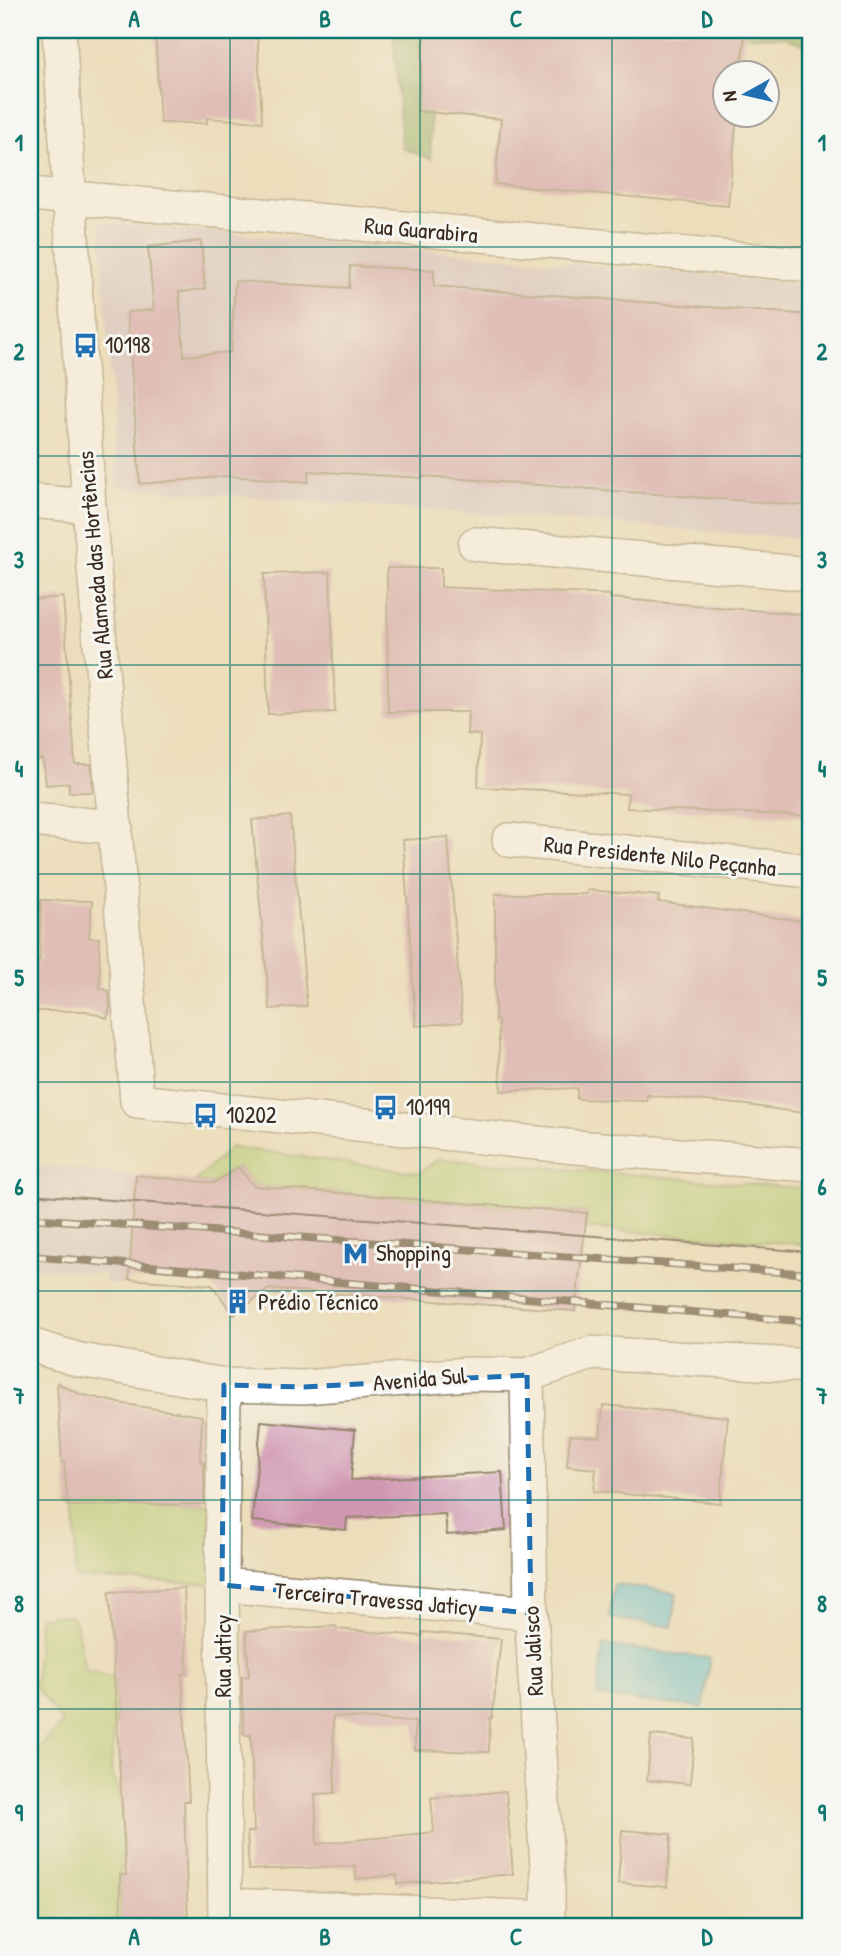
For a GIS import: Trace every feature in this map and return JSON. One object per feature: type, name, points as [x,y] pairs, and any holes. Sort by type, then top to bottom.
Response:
[{"type":"street","name":"Rua Alameda das Hortências","points":[[59,30],[89,506],[137,1101],[575,1147],[811,1165]]},
{"type":"street","name":"Rua Guarabira","points":[[30,194],[811,265]]},
{"type":"street","points":[[30,501],[89,506]]},
{"type":"street","points":[[475,544],[811,574]]},
{"type":"street","points":[[30,820],[116,827]]},
{"type":"street","name":"Rua Presidente Nilo Peçanha","points":[[509,840],[811,872]]},
{"type":"street","name":"Avenida Sul","points":[[30,1345],[80,1360],[224,1385],[304,1387],[468,1374],[527,1375],[592,1353],[811,1366]]},
{"type":"street","name":"Rua Jalisco","points":[[527,1375],[531,1613],[548,1882],[548,1922]]},
{"type":"street","name":"Rua Jaticy","points":[[224,1385],[222,1585],[225,1916]]},
{"type":"street","name":"Terceira Travessa Jaticy","points":[[222,1585],[531,1613]]},
{"type":"street","points":[[225,1916],[548,1922]]},
{"type":"highlighted area","points":[[527,1375],[531,1613],[222,1585],[224,1385],[304,1387]]},
{"type":"shaded area","points":[[100,222],[811,284],[811,539],[117,487]]},
{"type":"shaded area","points":[[30,1164],[136,1175],[128,1285],[106,1284],[103,1274],[30,1268]]},
{"type":"green space","points":[[393,30],[428,30],[431,159],[402,148]]},
{"type":"green space","points":[[714,30],[811,30],[811,47],[785,37],[739,36]]},
{"type":"green space","points":[[231,1147],[420,1173],[438,1159],[811,1189],[811,1245],[585,1228],[587,1213],[254,1186],[238,1167],[214,1183],[195,1181]]},
{"type":"green space","points":[[212,1504],[214,1584],[75,1578],[76,1511],[68,1506]]},
{"type":"green space","points":[[70,1615],[76,1622],[85,1670],[114,1678],[116,1715],[111,1769],[122,1805],[124,1843],[120,1875],[121,1926],[54,1926],[30,1916],[30,1883],[39,1869],[30,1826],[30,1758],[63,1723],[35,1687],[39,1617]]},
{"type":"water","points":[[614,1584],[677,1593],[672,1627],[609,1618]]},
{"type":"water","points":[[603,1645],[710,1658],[703,1708],[597,1696]]},
{"type":"building","points":[[155,30],[257,30],[262,122],[207,118],[207,123],[160,123]]},
{"type":"building","points":[[425,30],[745,30],[742,60],[712,60],[712,130],[736,130],[728,206],[495,184],[501,119],[417,111]]},
{"type":"building","points":[[201,241],[205,289],[179,292],[184,356],[231,352],[235,281],[349,288],[350,266],[434,270],[434,286],[811,315],[811,506],[424,476],[309,471],[308,482],[231,476],[140,484],[127,312],[154,310],[148,247]]},
{"type":"building","points":[[387,568],[441,568],[441,587],[610,595],[610,598],[811,615],[810,816],[627,808],[628,794],[478,787],[480,735],[467,734],[468,712],[388,712]]},
{"type":"building","points":[[330,572],[335,712],[268,714],[264,574]]},
{"type":"building","points":[[63,597],[75,764],[91,764],[93,792],[69,792],[69,783],[46,785],[43,759],[36,760],[30,675],[30,600]]},
{"type":"building","points":[[290,816],[307,1006],[270,1009],[252,820]]},
{"type":"building","points":[[448,837],[462,1022],[416,1026],[403,840]]},
{"type":"building","points":[[588,890],[659,896],[658,902],[811,922],[811,1114],[647,1095],[647,1101],[577,1099],[577,1088],[501,1091],[498,1020],[495,1020],[495,894],[587,894]]},
{"type":"building","points":[[41,900],[92,901],[89,938],[99,938],[100,988],[109,991],[110,1007],[107,1018],[86,1011],[30,1011],[30,959],[40,960]]},
{"type":"building","name":"Shopping","points":[[238,1167],[254,1186],[587,1213],[575,1311],[269,1289],[234,1315],[212,1285],[129,1279],[136,1175],[214,1183]]},
{"type":"building","points":[[57,1383],[80,1394],[202,1416],[200,1462],[204,1462],[204,1504],[68,1506],[62,1463]]},
{"type":"building","points":[[603,1405],[728,1417],[720,1503],[594,1491],[596,1469],[567,1466],[570,1435],[600,1437]]},
{"type":"building","points":[[261,1421],[355,1430],[351,1480],[502,1472],[506,1530],[447,1535],[445,1514],[347,1518],[346,1530],[252,1521]]},
{"type":"building","points":[[184,1588],[187,1674],[182,1674],[189,1801],[184,1801],[188,1926],[121,1926],[120,1875],[126,1875],[109,1592]]},
{"type":"building","points":[[336,1626],[337,1629],[422,1636],[423,1632],[501,1639],[490,1718],[489,1752],[415,1750],[415,1722],[333,1716],[335,1793],[315,1794],[317,1844],[434,1832],[431,1798],[506,1791],[513,1874],[398,1884],[397,1875],[356,1879],[355,1866],[249,1870],[247,1832],[254,1832],[251,1735],[244,1735],[242,1690],[242,1677],[249,1676],[246,1631]]},
{"type":"building","points":[[651,1735],[694,1739],[690,1784],[647,1780]]},
{"type":"building","points":[[622,1830],[671,1834],[667,1887],[618,1883]]},
{"type":"tram line","points":[[30,1194],[811,1252]]},
{"type":"railway","points":[[30,1218],[811,1274]]},
{"type":"railway","points":[[30,1256],[811,1322]]},
{"type":"place","name":"10198","points":[[85,345]]},
{"type":"place","name":"10199","points":[[386,1107]]},
{"type":"place","name":"10202","points":[[206,1115]]},
{"type":"place","name":"Shopping","points":[[356,1253]]},
{"type":"place","name":"Prédio Técnico","points":[[238,1302]]}]
